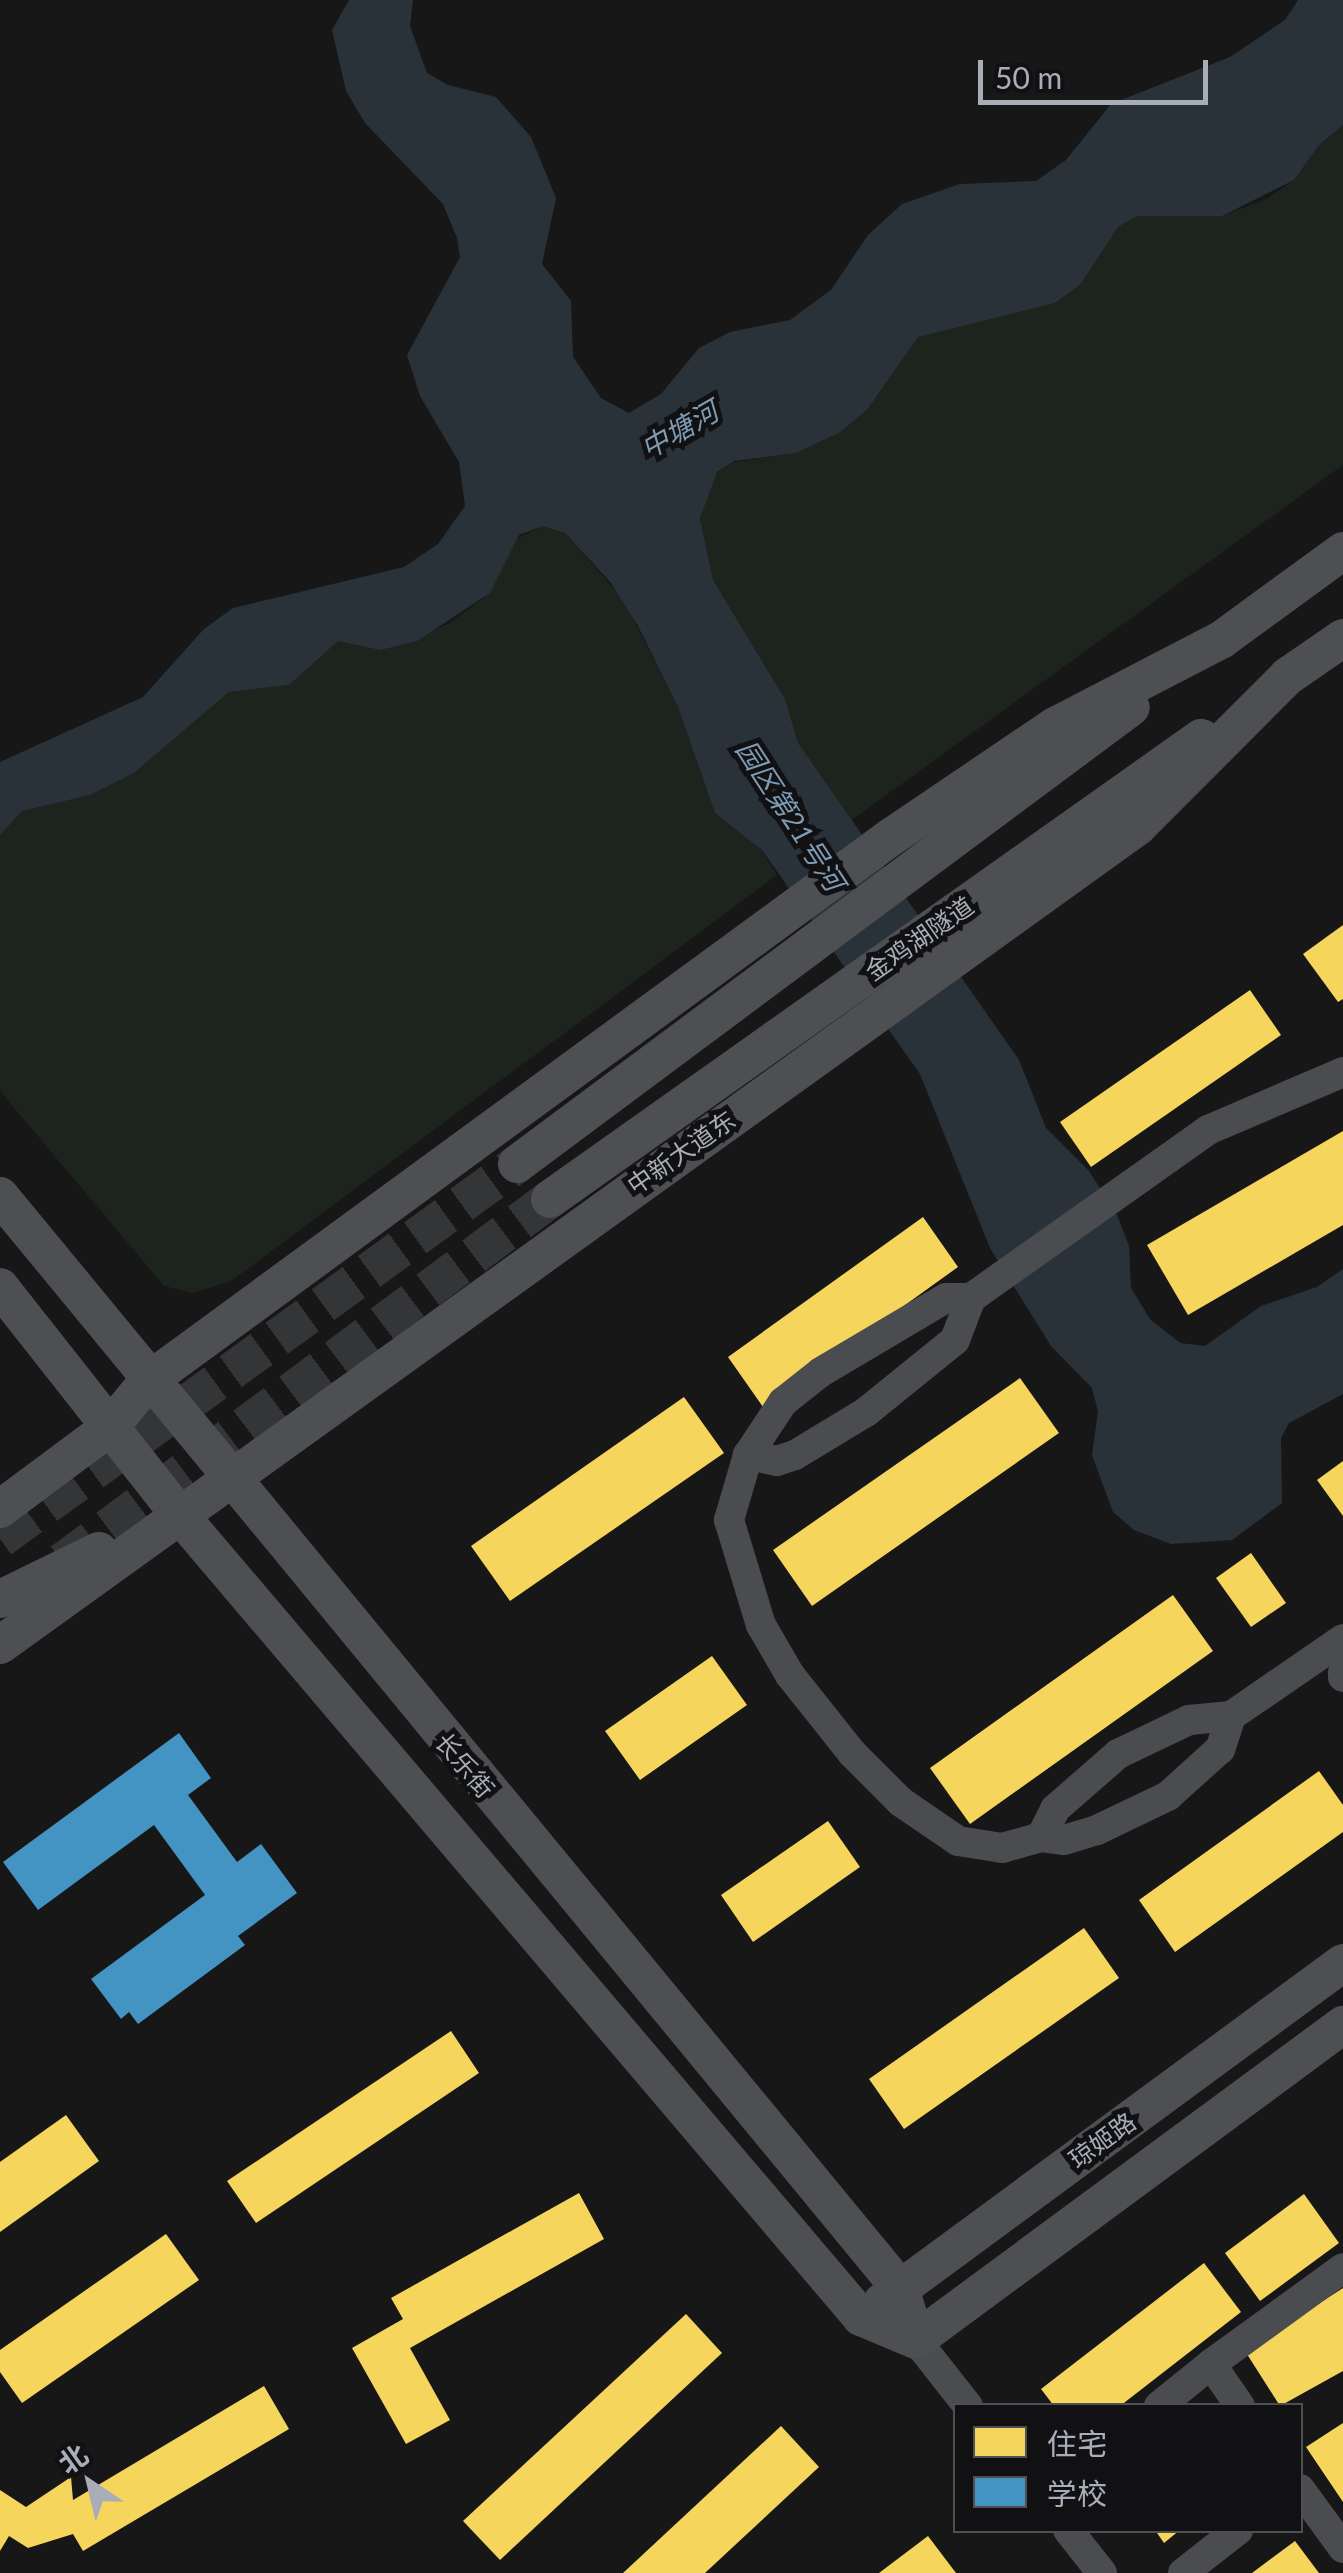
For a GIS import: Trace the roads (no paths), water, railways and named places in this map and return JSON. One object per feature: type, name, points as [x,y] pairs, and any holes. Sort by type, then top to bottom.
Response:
[{"type":"main road","points":[[518,1164],[1343,550]]},
{"type":"main road","name":"中新大道东","points":[[0,1645],[225,1477],[847,1034],[972,950],[1137,827],[1288,676],[1343,638]]},
{"type":"main road","points":[[0,1509],[110,1426],[148,1381],[891,837],[1055,726],[1221,640]]},
{"type":"main road","name":"金鸡湖隧道","points":[[550,1200],[1288,676]]},
{"type":"main road","name":"长乐街","points":[[0,1196],[225,1477],[900,2288],[916,2340]]},
{"type":"main road","name":"长乐街","points":[[0,1286],[178,1513],[861,2317],[916,2340]]},
{"type":"main road","points":[[0,1599],[178,1513]]},
{"type":"main road","name":"琼姬路","points":[[861,2317],[1343,1963]]},
{"type":"main road","name":"琼姬路","points":[[916,2340],[1343,2025]]},
{"type":"street","points":[[1231,1716],[1220,1749],[1168,1796],[1096,1830],[1064,1840],[1040,1837],[1002,1848],[946,1835],[852,1753],[790,1675],[749,1598],[729,1520],[748,1455],[783,1402],[822,1372],[946,1298],[982,1290],[1208,1130],[1343,1072]]},
{"type":"street","points":[[748,1455],[777,1460],[795,1455],[866,1412],[954,1340],[982,1290]]},
{"type":"street","points":[[1040,1837],[1055,1809],[1118,1754],[1189,1720],[1231,1716],[1343,1639]]},
{"type":"street","points":[[1163,2403],[1343,2268]]},
{"type":"street","name":"长乐街","points":[[916,2340],[966,2403]]},
{"type":"street","points":[[1210,2364],[1238,2403]]},
{"type":"street","points":[[1303,2493],[1343,2547]]},
{"type":"street","points":[[1070,2533],[1102,2573]]},
{"type":"street","points":[[1183,2573],[1234,2533]]},
{"type":"water","points":[[349,0],[413,0],[410,26],[427,73],[448,85],[496,97],[531,137],[556,198],[542,264],[571,301],[573,357],[601,398],[629,413],[661,394],[699,348],[730,332],[790,320],[831,290],[868,235],[902,204],[960,184],[1036,181],[1066,160],[1111,104],[1230,57],[1285,20],[1298,0],[1343,0],[1343,125],[1319,145],[1294,180],[1222,216],[1137,216],[1118,227],[1080,285],[1055,303],[918,337],[867,410],[839,433],[796,453],[734,461],[717,472],[700,518],[713,580],[785,699],[798,743],[1019,1060],[1046,1128],[1089,1171],[1117,1215],[1129,1246],[1131,1288],[1150,1319],[1180,1343],[1205,1346],[1261,1306],[1317,1287],[1343,1269],[1343,1394],[1289,1423],[1281,1438],[1282,1503],[1232,1540],[1171,1544],[1134,1530],[1113,1512],[1092,1455],[1098,1411],[1092,1388],[1051,1346],[990,1248],[920,1074],[762,850],[715,813],[678,707],[638,626],[611,583],[565,533],[543,526],[519,535],[490,593],[417,641],[380,650],[338,641],[289,685],[229,692],[134,773],[90,795],[22,811],[0,835],[0,762],[143,697],[204,629],[233,608],[404,567],[438,544],[465,506],[459,462],[420,396],[407,355],[460,257],[457,238],[443,204],[365,123],[346,91],[332,30]]},
{"type":"tunnel","points":[[0,1539],[517,1164]]},
{"type":"tunnel","points":[[62,1562],[550,1199]]},
{"type":"water label","name":"中塘河","points":[[679,429]]},
{"type":"water label","name":"园区第21号河","points":[[791,815]]}]
